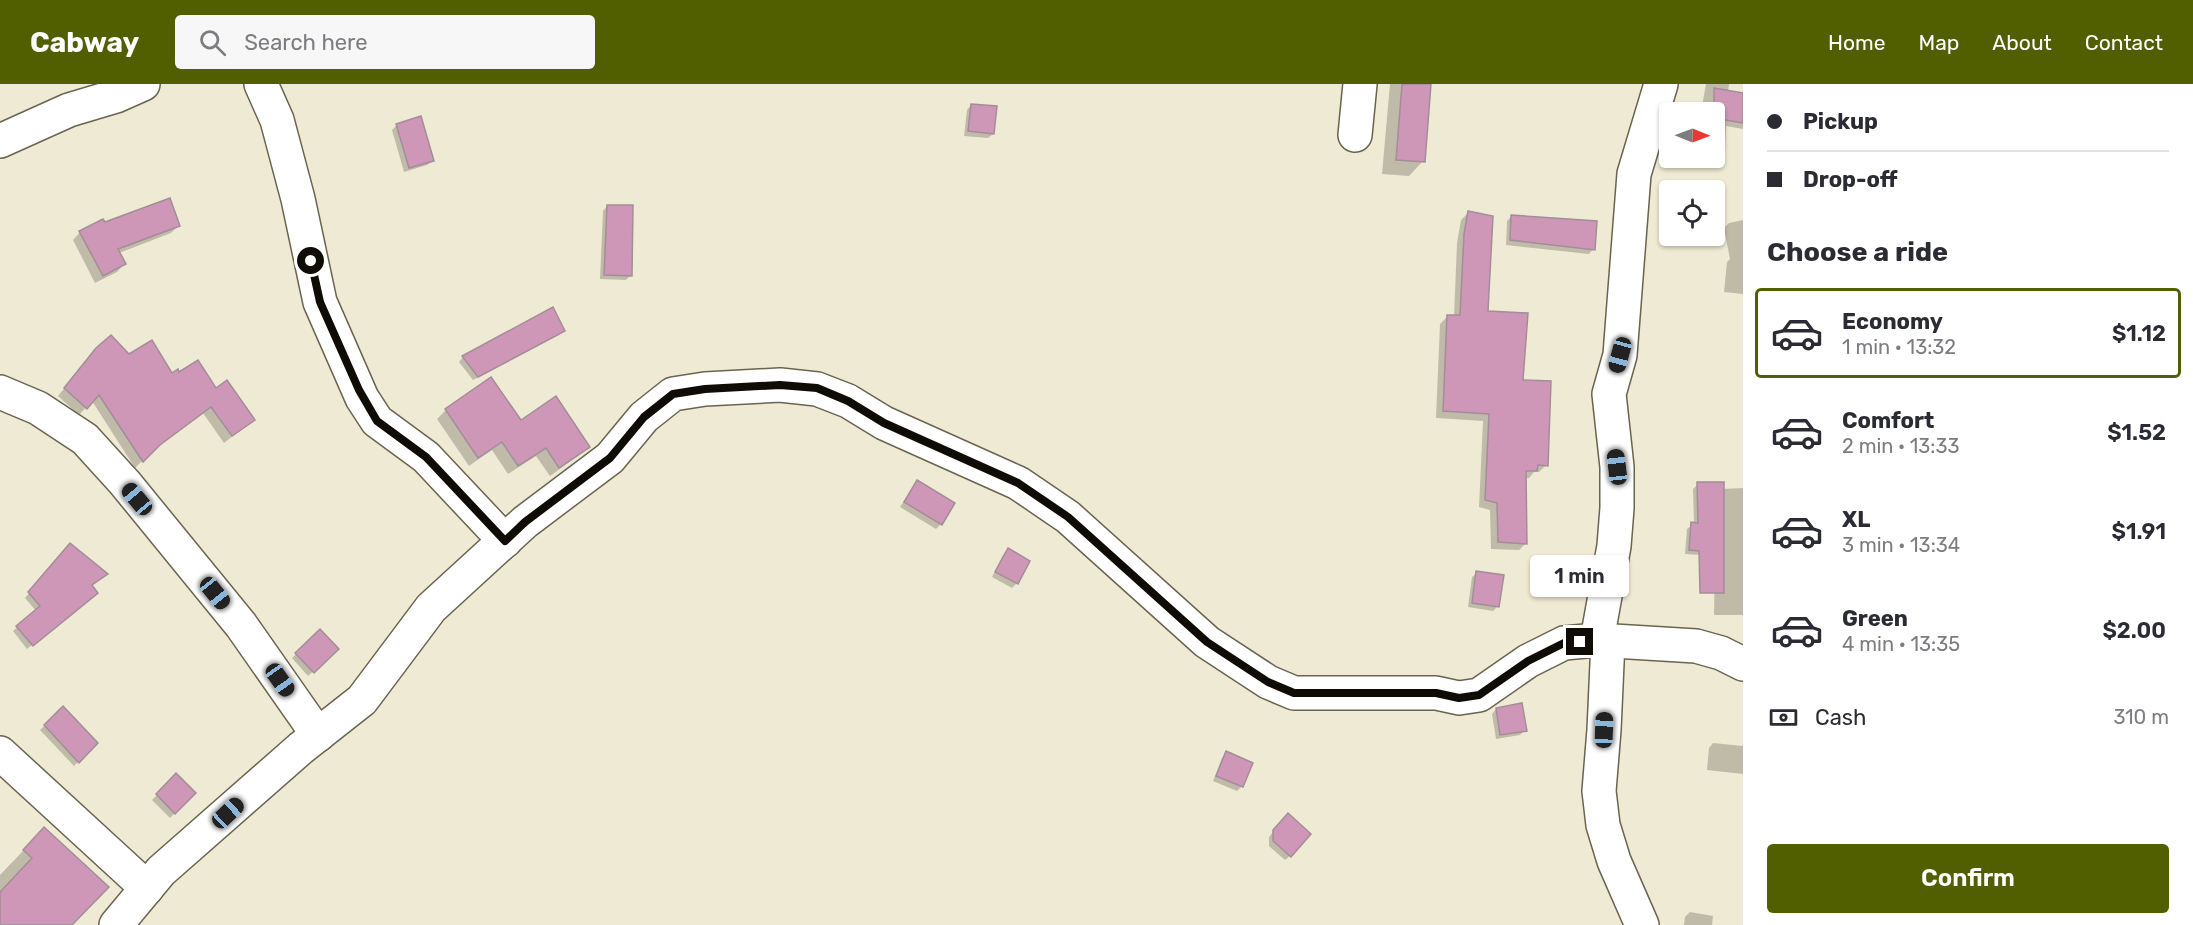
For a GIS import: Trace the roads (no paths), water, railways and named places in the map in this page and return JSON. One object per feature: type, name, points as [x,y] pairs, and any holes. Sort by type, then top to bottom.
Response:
[{"type":"street","points":[[0,141],[69,110],[116,96],[142,84]]},
{"type":"street","points":[[261,84],[277,120],[298,199],[320,302],[362,398],[377,421],[426,457],[505,541]]},
{"type":"street","points":[[1355,135],[1360,84]]},
{"type":"street","points":[[1642,925],[1614,861],[1603,825],[1599,791],[1604,730],[1603,641],[1617,508],[1617,467],[1609,394],[1620,355],[1633,184],[1661,84]]},
{"type":"street","points":[[116,925],[161,871],[318,735],[362,700],[431,608],[525,522],[610,458],[644,417],[673,394],[705,389],[780,385],[817,388],[848,401],[884,423],[1018,483],[1068,517],[1207,642],[1268,682],[1294,693],[1436,693],[1459,698],[1479,695],[1528,661],[1564,643],[1603,641],[1696,646],[1721,653],[1743,664]]},
{"type":"street","points":[[0,392],[38,408],[85,439],[241,625],[318,735]]},
{"type":"street","points":[[0,753],[147,888]]}]
